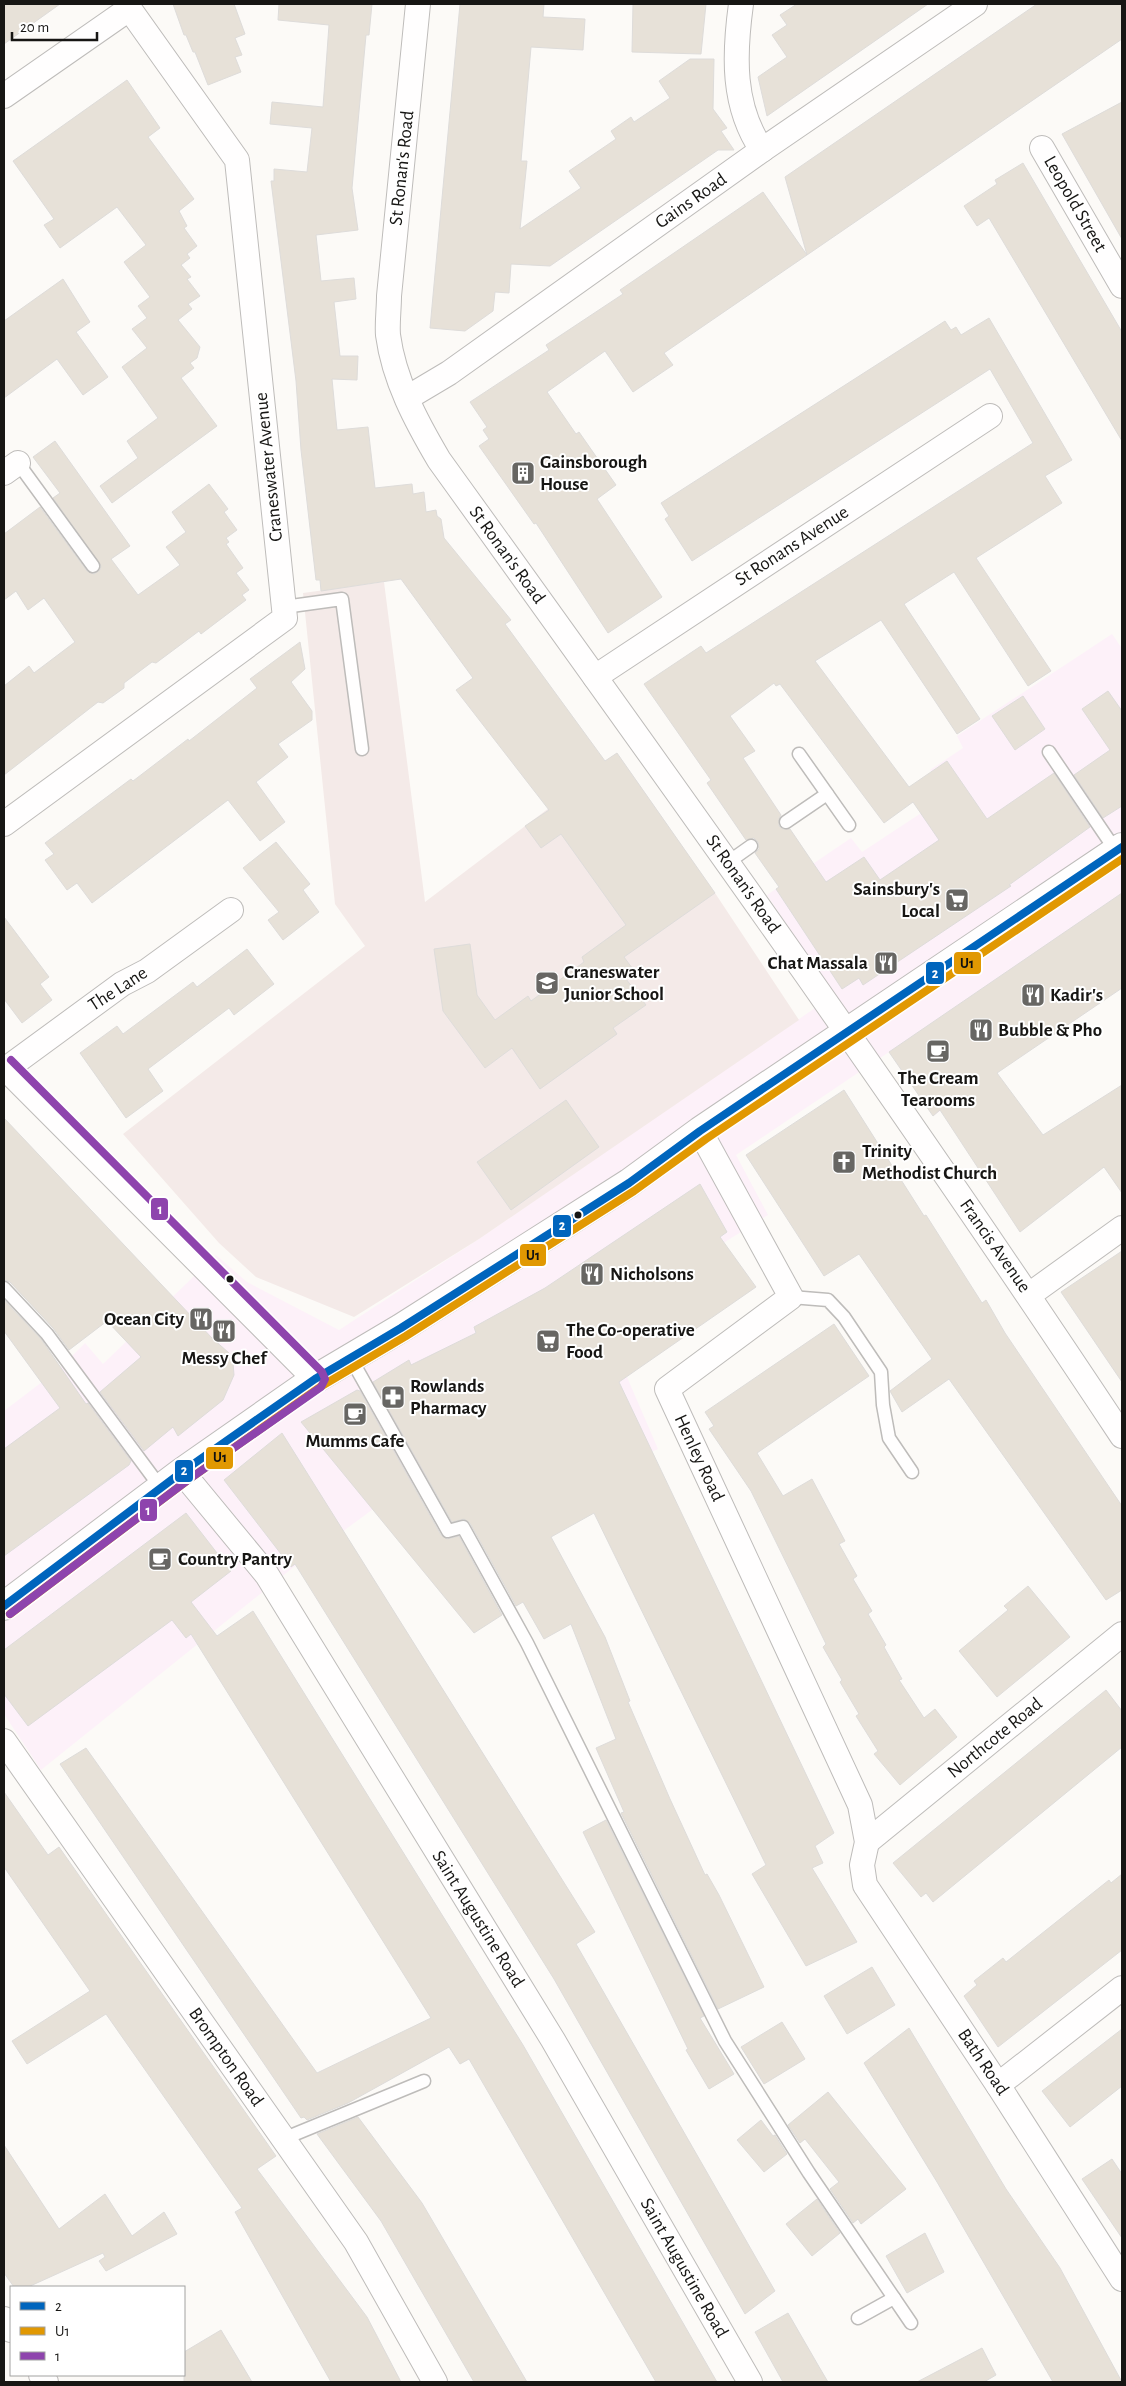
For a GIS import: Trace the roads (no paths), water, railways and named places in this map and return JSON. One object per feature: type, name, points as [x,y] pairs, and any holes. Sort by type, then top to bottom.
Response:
[{"type":"main road","points":[[4,1605],[171,1480],[314,1378],[410,1323],[605,1198],[700,1131],[1119,849]]},
{"type":"street","name":"St Ronan's Road","points":[[418,4],[390,287],[388,334],[396,368],[406,398],[417,423],[439,460],[847,1032]]},
{"type":"street","points":[[741,4],[737,38],[737,85],[747,124],[762,150]]},
{"type":"street","name":"Gains Road","points":[[406,398],[449,373],[762,150],[975,4]]},
{"type":"street","points":[[4,96],[127,6]]},
{"type":"street","name":"Craneswater Avenue","points":[[127,6],[237,160],[284,607]]},
{"type":"street","name":"Leopold Street","points":[[1042,148],[1122,286]]},
{"type":"street","name":"St Ronans Avenue","points":[[595,677],[990,416]]},
{"type":"street","points":[[4,824],[285,618],[284,607]]},
{"type":"street","name":"The Lane","points":[[5,1068],[122,984],[148,971],[231,910]]},
{"type":"street","name":"Francis Avenue","points":[[847,1032],[1029,1295],[1122,1436]]},
{"type":"street","points":[[5,1068],[314,1378]]},
{"type":"street","points":[[700,1131],[791,1297]]},
{"type":"street","points":[[1029,1295],[1122,1228]]},
{"type":"street","name":"Henley Road","points":[[791,1297],[667,1389],[860,1805],[867,1842]]},
{"type":"street","name":"Saint Augustine Road","points":[[171,1480],[267,1575],[553,2040],[750,2382]]},
{"type":"street","name":"Northcote Road","points":[[867,1842],[1122,1634]]},
{"type":"street","name":"Brompton Road","points":[[4,1741],[356,2242],[435,2382]]},
{"type":"street","name":"Bath Road","points":[[867,1842],[862,1865],[865,1885],[998,2085],[1122,2279]]},
{"type":"street","points":[[998,2085],[1122,1988]]},
{"type":"lane","points":[[11,468],[93,566]]},
{"type":"lane","points":[[284,607],[342,599],[362,749]]},
{"type":"lane","points":[[1049,752],[1119,849]]},
{"type":"lane","points":[[799,754],[849,826]]},
{"type":"lane","points":[[786,822],[827,794]]},
{"type":"lane","points":[[727,862],[750,846]]},
{"type":"lane","points":[[4,1288],[47,1334],[171,1480]]},
{"type":"lane","points":[[791,1297],[828,1300],[844,1317],[881,1372],[883,1405],[889,1438],[912,1472]]},
{"type":"lane","points":[[350,1357],[448,1531],[463,1527],[528,1643],[725,2041],[809,2173],[911,2323]]},
{"type":"lane","points":[[283,2139],[424,2081]]},
{"type":"lane","points":[[858,2318],[894,2298]]},
{"type":"place","name":"Gainsborough House","points":[[523,473]]},
{"type":"place","name":"Sainsbury's Local","points":[[957,900]]},
{"type":"place","name":"Chat Massala","points":[[886,963]]},
{"type":"place","name":"Craneswater Junior School","points":[[547,983]]},
{"type":"place","name":"Kadir's","points":[[1033,995]]},
{"type":"place","name":"Bubble & Pho","points":[[981,1030]]},
{"type":"place","name":"The Cream Tearooms","points":[[938,1051]]},
{"type":"place","name":"Trinity Methodist Church","points":[[844,1162]]},
{"type":"place","name":"Nicholsons","points":[[592,1274]]},
{"type":"place","name":"Ocean City","points":[[201,1319]]},
{"type":"place","name":"Messy Chef","points":[[224,1331]]},
{"type":"place","name":"The Co-operative Food","points":[[548,1341]]},
{"type":"place","name":"Rowlands Pharmacy","points":[[393,1397]]},
{"type":"place","name":"Mumms Cafe","points":[[355,1414]]},
{"type":"place","name":"Country Pantry","points":[[160,1559]]}]
